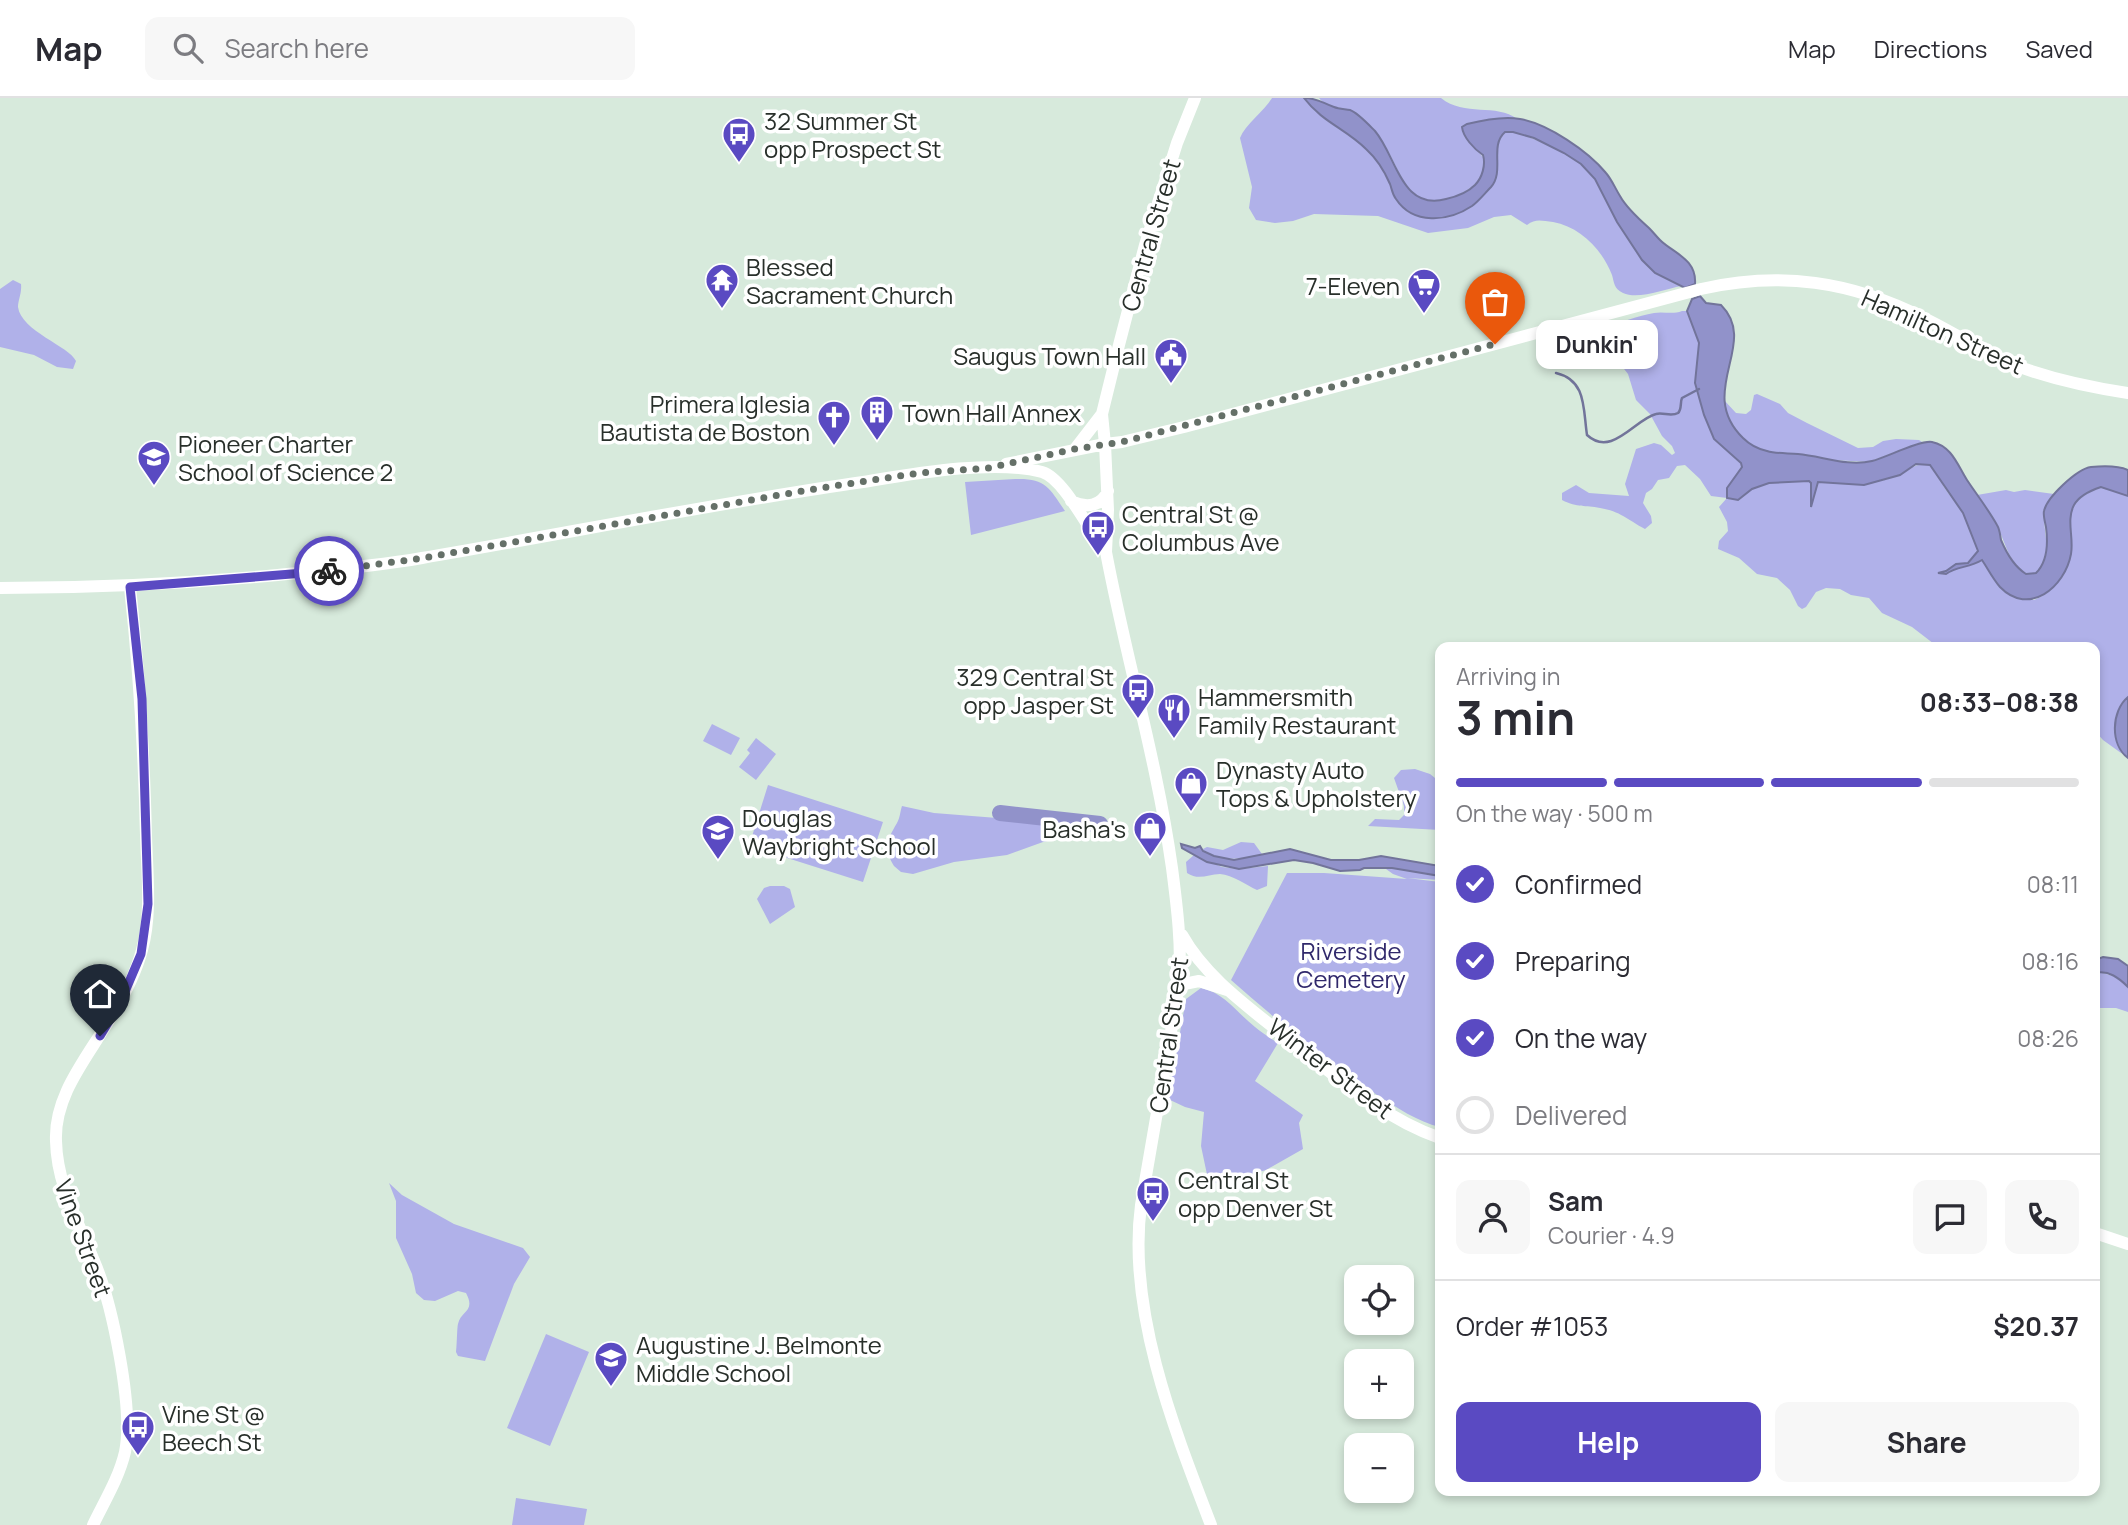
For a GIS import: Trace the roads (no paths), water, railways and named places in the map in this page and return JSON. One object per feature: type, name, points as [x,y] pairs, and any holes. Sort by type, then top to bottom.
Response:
[{"type":"main road","name":"Central Street","points":[[1195,98],[1180,134],[1145,245],[1102,414],[1108,491],[1106,552],[1165,819],[1180,932],[1179,985],[1141,1205],[1138,1241],[1142,1306],[1177,1435],[1211,1525]]},
{"type":"main road","name":"Hamilton Street","points":[[1105,444],[1184,427],[1681,294],[1748,279],[1810,282],[1851,290],[1903,308],[2021,367],[2077,384],[2128,393]]},
{"type":"main road","name":"Central Street","points":[[1069,450],[1102,414]]},
{"type":"main road","points":[[988,468],[1105,444]]},
{"type":"main road","points":[[1069,450],[1058,457],[1061,484],[1106,552]]},
{"type":"main road","points":[[0,588],[130,587],[383,564],[919,473],[988,468],[1040,471],[1061,484]]},
{"type":"main road","points":[[1071,501],[1084,506],[1097,504],[1103,501],[1108,491]]},
{"type":"main road","name":"Vine Street","points":[[93,1525],[124,1456],[126,1415],[105,1288],[62,1186],[57,1164],[56,1129],[68,1088],[121,1001],[144,943],[148,904],[143,718],[130,587]]},
{"type":"main road","name":"Winter Street","points":[[1180,932],[1197,959],[1227,990],[1378,1107],[1435,1136]]},
{"type":"main road","name":"Winter Street","points":[[1179,985],[1199,982],[1227,990]]},
{"type":"main road","points":[[2100,1235],[2128,1244]]},
{"type":"waterway","points":[[1556,373],[1573,382],[1578,389],[1584,406],[1587,435],[1596,441],[1614,440],[1656,414],[1678,413],[1682,398],[1699,389]]},
{"type":"waterway","points":[[1000,813],[1100,824]]},
{"type":"place","name":"32 Summer St opp Prospect St","points":[[739,164]]},
{"type":"place","name":"Blessed Sacrament Church","points":[[722,310]]},
{"type":"place","name":"7-Eleven","points":[[1424,315]]},
{"type":"place","name":"Dunkin'","points":[[1495,344]]},
{"type":"place","name":"Saugus Town Hall","points":[[1171,385]]},
{"type":"place","name":"Town Hall Annex","points":[[877,442]]},
{"type":"place","name":"Primera Iglesia Bautista de Boston","points":[[834,447]]},
{"type":"place","name":"Pioneer Charter School of Science 2","points":[[154,487]]},
{"type":"place","name":"Central St @ Columbus Ave","points":[[1098,557]]},
{"type":"place","name":"329 Central St opp Jasper St","points":[[1138,720]]},
{"type":"place","name":"Hammersmith Family Restaurant","points":[[1174,740]]},
{"type":"place","name":"Dynasty Auto Tops & Upholstery","points":[[1191,813]]},
{"type":"place","name":"Basha's","points":[[1150,858]]},
{"type":"place","name":"Douglas Waybright School","points":[[718,861]]},
{"type":"place","name":"Central St opp Denver St","points":[[1153,1223]]},
{"type":"place","name":"Augustine J. Belmonte Middle School","points":[[611,1388]]},
{"type":"place","name":"Vine St @ Beech St","points":[[138,1457]]},
{"type":"park label","name":"Riverside Cemetery","points":[[1351,964]]}]
